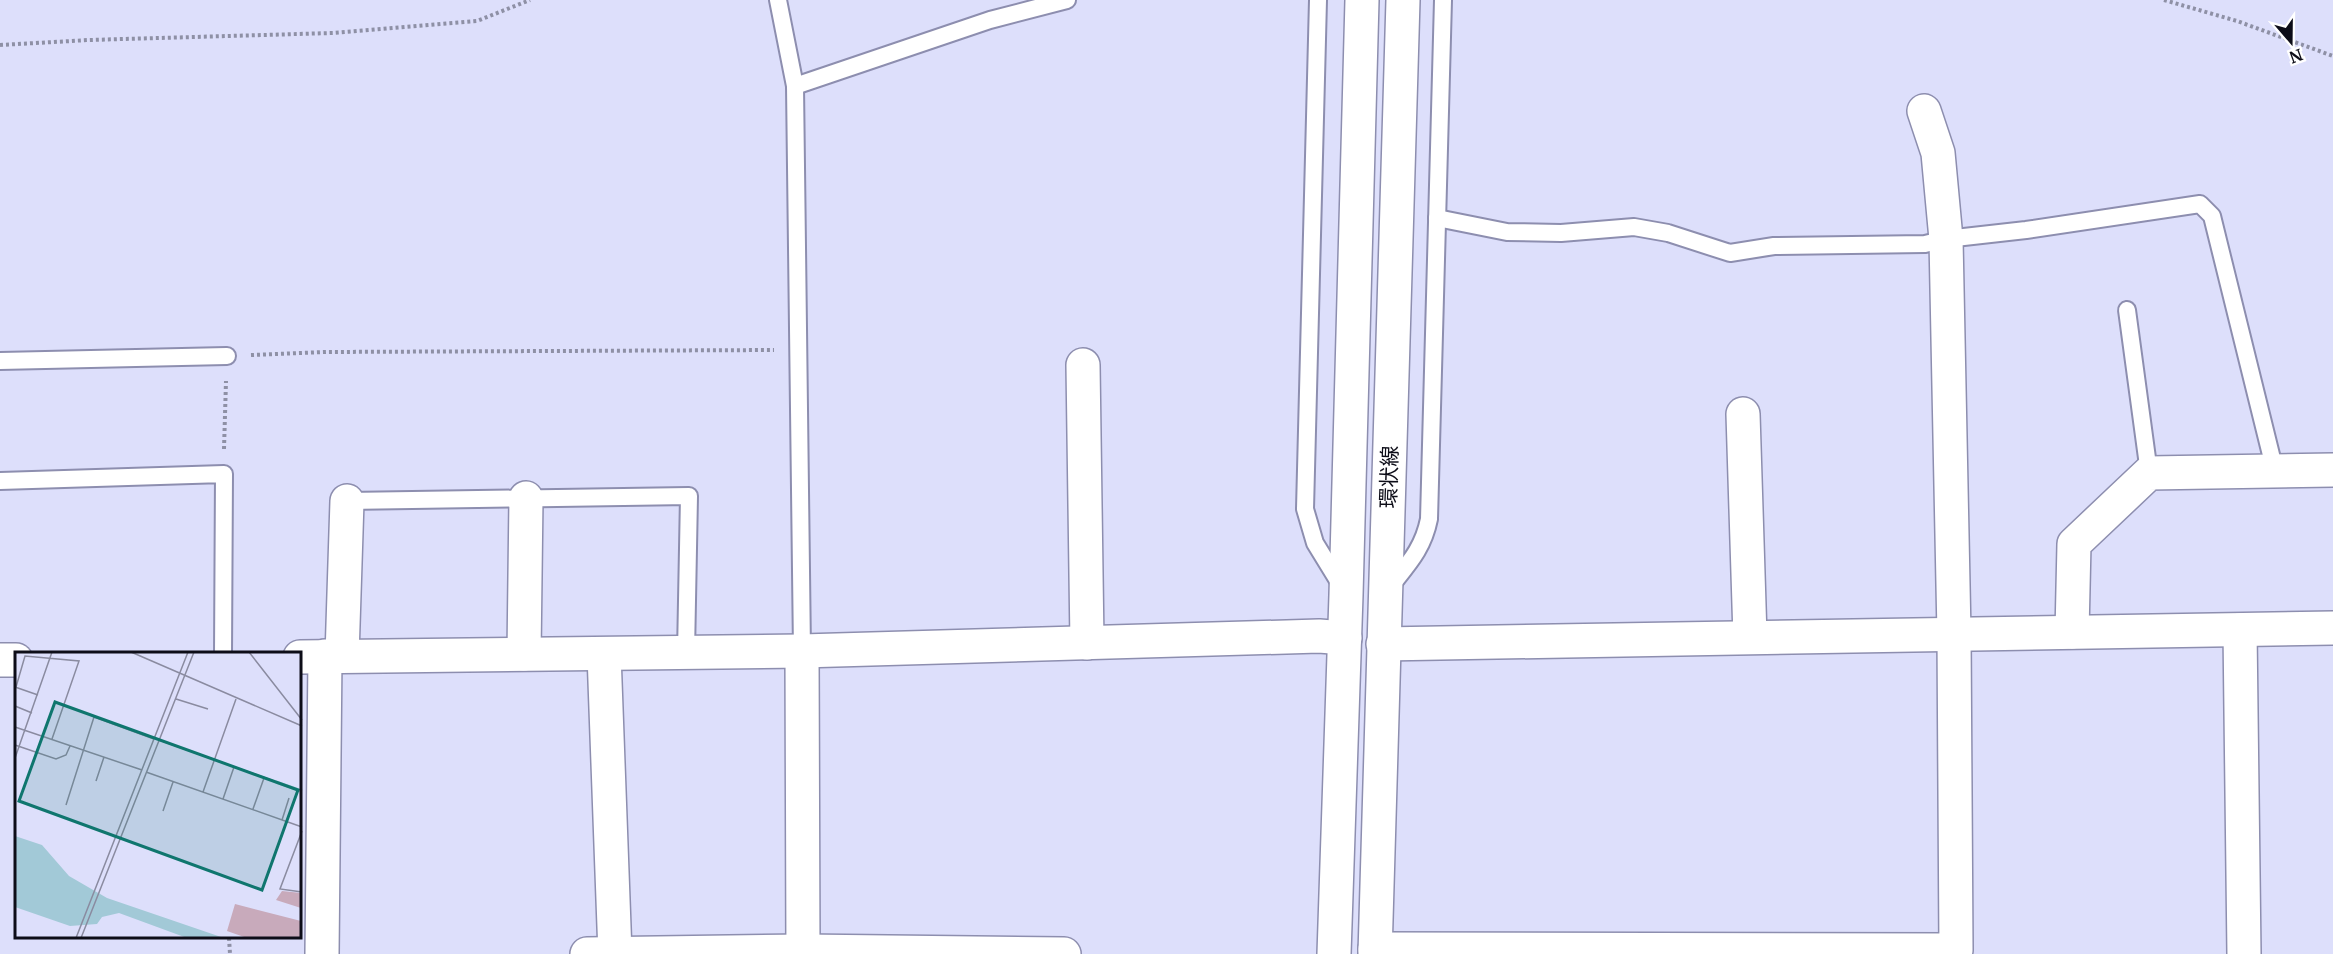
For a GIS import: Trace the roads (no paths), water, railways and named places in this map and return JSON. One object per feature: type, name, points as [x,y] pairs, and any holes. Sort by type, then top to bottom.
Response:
[{"type":"street","name":"環状線","points":[[1334,954],[1347,595],[1362,0]]},
{"type":"street","name":"環状線","points":[[1375,951],[1403,0]]},
{"type":"street","points":[[1375,951],[1957,952],[1954,634],[1946,239],[1938,153],[1924,111]]},
{"type":"street","points":[[1083,364],[1087,643]]},
{"type":"street","points":[[1743,414],[1750,637]]},
{"type":"street","points":[[2072,632],[2074,544],[2149,472],[2333,470]]},
{"type":"street","points":[[524,654],[526,498]]},
{"type":"street","points":[[322,954],[322,656],[347,501]]},
{"type":"street","points":[[1383,644],[2333,628]]},
{"type":"street","points":[[2240,630],[2244,954]]},
{"type":"street","points":[[322,656],[802,651],[1319,636],[1345,638]]},
{"type":"street","points":[[802,651],[803,952]]},
{"type":"street","points":[[604,654],[615,954]]},
{"type":"street","points":[[587,954],[803,952],[1064,954]]},
{"type":"lane","points":[[778,0],[795,86],[802,651]]},
{"type":"lane","points":[[795,86],[990,20],[1067,0]]},
{"type":"lane","points":[[1318,0],[1305,509],[1315,543],[1347,595]]},
{"type":"lane","points":[[1385,593],[1418,552],[1429,519],[1443,0]]},
{"type":"lane","points":[[1437,218],[1507,232],[1561,233],[1634,227],[1668,233],[1731,253],[1774,246],[1925,244],[1946,239],[2026,230],[2200,204],[2212,216],[2275,471]]},
{"type":"lane","points":[[2127,310],[2149,472]]},
{"type":"lane","points":[[0,361],[226,356]]},
{"type":"lane","points":[[0,481],[224,474],[224,652]]},
{"type":"lane","points":[[347,501],[689,496],[686,653]]}]
